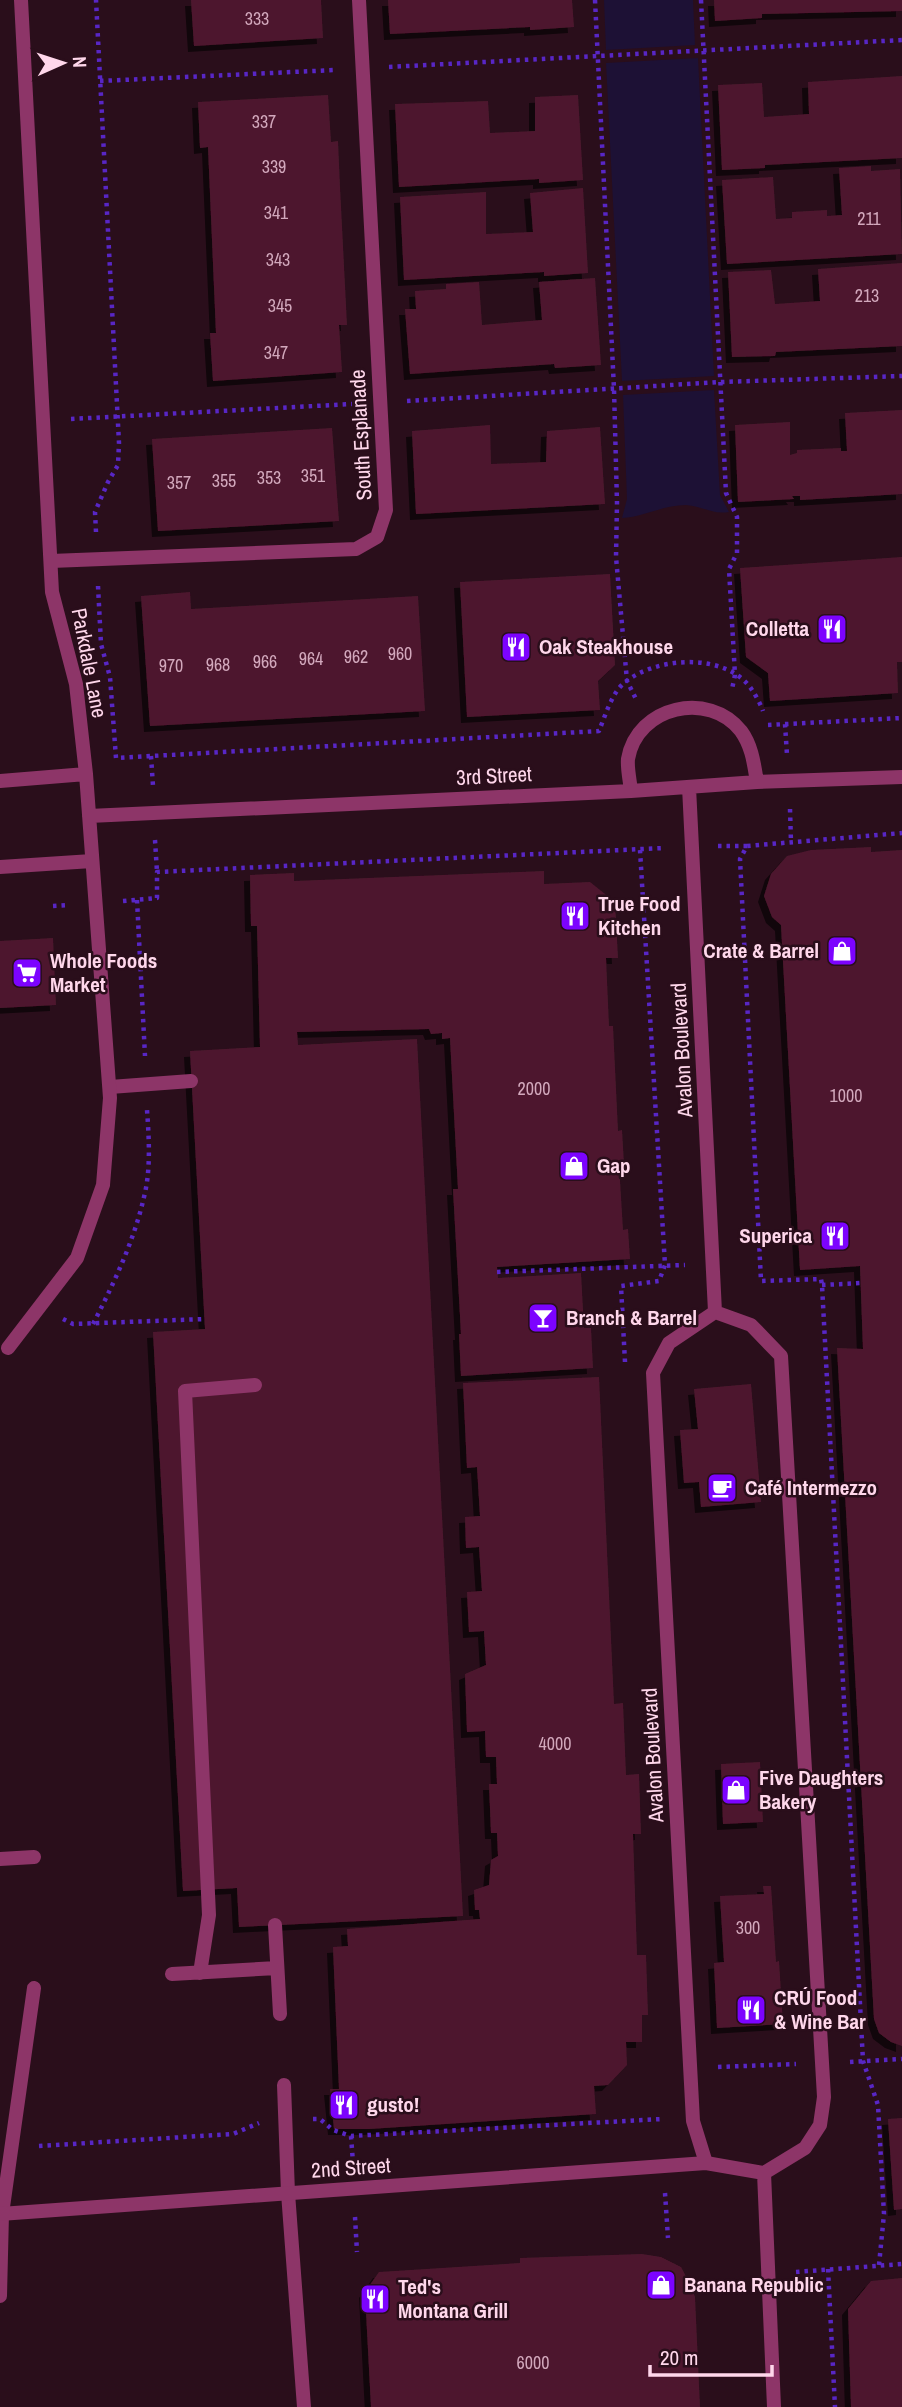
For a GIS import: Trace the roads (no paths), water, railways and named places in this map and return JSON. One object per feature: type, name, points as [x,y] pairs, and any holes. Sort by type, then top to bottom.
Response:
[{"type":"street","name":"Parkdale Lane","points":[[4,1349],[77,1258],[103,1185],[110,1087],[86,774],[76,684],[52,592],[21,0]]},
{"type":"street","name":"South Esplanade","points":[[51,561],[356,549],[377,537],[386,510],[359,0]]},
{"type":"street","points":[[631,791],[628,759],[635,740],[648,723],[666,712],[686,707],[706,708],[726,717],[741,731],[751,750],[757,782]]},
{"type":"street","points":[[0,781],[86,774]]},
{"type":"street","name":"3rd Street","points":[[89,816],[902,777]]},
{"type":"street","name":"Avalon Boulevard","points":[[689,787],[715,1312],[670,1343],[653,1373],[693,2121],[706,2163]]},
{"type":"street","points":[[0,867],[92,861]]},
{"type":"street","points":[[110,1087],[191,1081]]},
{"type":"street","points":[[706,2163],[764,2173],[805,2148],[820,2125],[824,2097],[781,1356],[751,1325],[715,1312]]},
{"type":"street","points":[[200,1973],[209,1915],[185,1391],[255,1385]]},
{"type":"street","points":[[0,1859],[34,1857]]},
{"type":"street","points":[[275,1925],[280,2014]]},
{"type":"street","points":[[172,1974],[276,1968]]},
{"type":"street","points":[[0,2296],[1,2214],[34,1988]]},
{"type":"street","points":[[284,2085],[288,2193],[304,2407]]},
{"type":"street","name":"2nd Street","points":[[1,2214],[706,2163]]},
{"type":"street","points":[[764,2173],[774,2407]]},
{"type":"place","name":"Colletta","points":[[832,629]]},
{"type":"place","name":"Oak Steakhouse","points":[[516,647]]},
{"type":"place","name":"True Food Kitchen","points":[[575,916]]},
{"type":"place","name":"Crate & Barrel","points":[[842,951]]},
{"type":"place","name":"Whole Foods Market","points":[[27,973]]},
{"type":"place","name":"Gap","points":[[574,1166]]},
{"type":"place","name":"Superica","points":[[835,1236]]},
{"type":"place","name":"Branch & Barrel","points":[[543,1318]]},
{"type":"place","name":"Café Intermezzo","points":[[722,1488]]},
{"type":"place","name":"Five Daughters Bakery","points":[[736,1790]]},
{"type":"place","name":"CRÚ Food & Wine Bar","points":[[751,2010]]},
{"type":"place","name":"gusto!","points":[[344,2105]]},
{"type":"place","name":"Banana Republic","points":[[661,2285]]},
{"type":"place","name":"Ted's Montana Grill","points":[[375,2299]]}]
